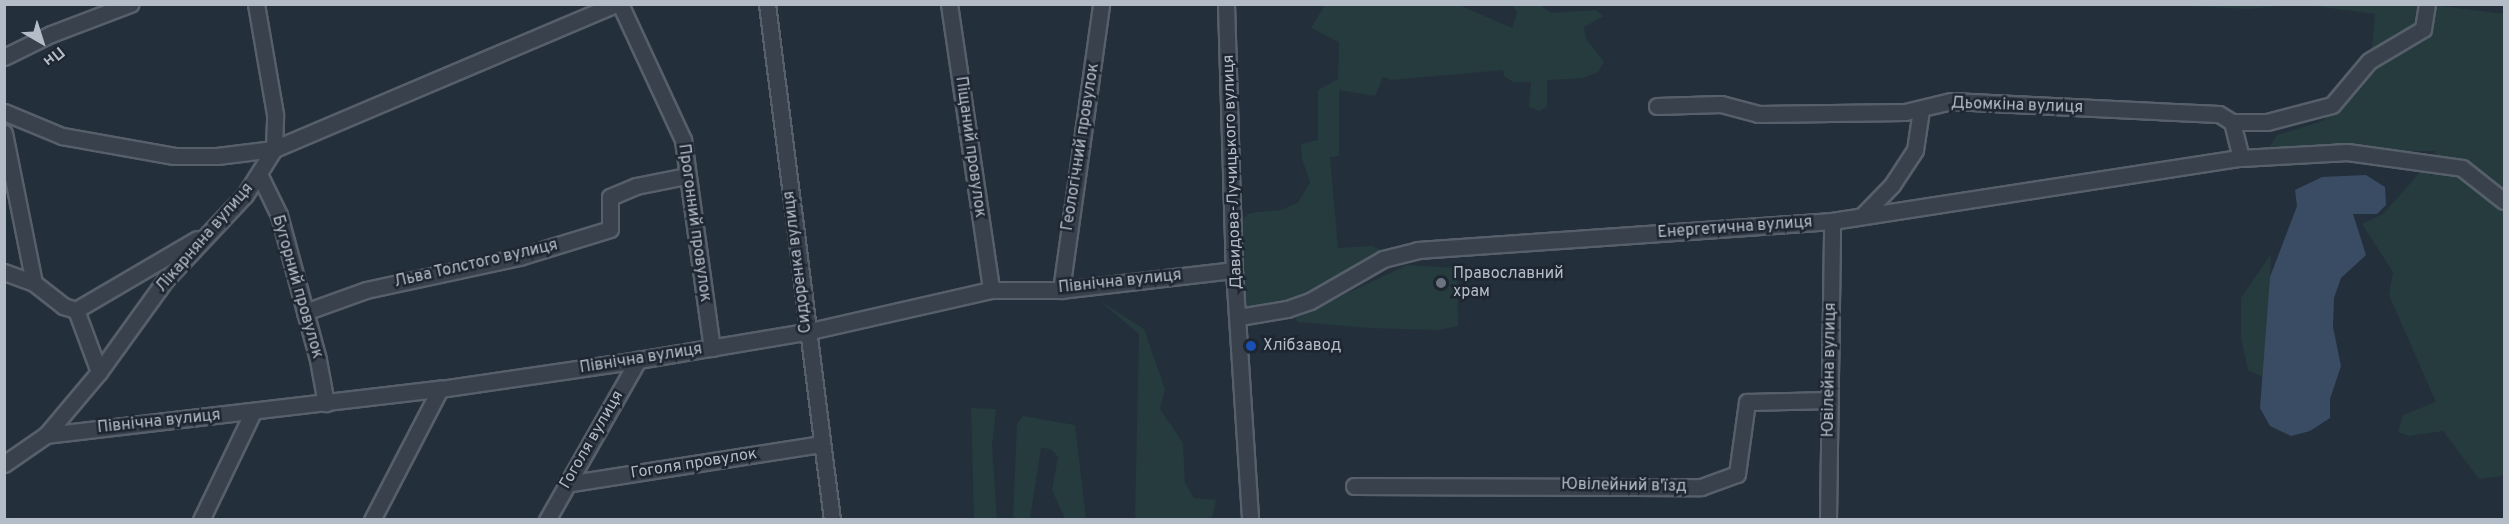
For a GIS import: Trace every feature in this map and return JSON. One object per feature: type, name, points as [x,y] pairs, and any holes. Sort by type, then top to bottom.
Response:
[{"type":"street","points":[[4,57],[51,34],[130,4]]},
{"type":"street","points":[[256,4],[275,114],[274,149]]},
{"type":"street","points":[[4,112],[62,136],[174,156],[217,156],[274,149],[618,4]]},
{"type":"street","name":"Прогонний провулок","points":[[618,4],[683,140],[712,348]]},
{"type":"street","name":"Сидоренка вулиця","points":[[767,4],[806,332],[832,519]]},
{"type":"street","name":"Піщаний провулок","points":[[949,4],[991,290]]},
{"type":"street","name":"Геологічний провулок","points":[[1061,290],[1101,4]]},
{"type":"street","name":"Давидова-Лучицького вулиця","points":[[1226,4],[1234,270],[1239,317],[1250,519]]},
{"type":"street","name":"Дьомкіна вулиця","points":[[1657,106],[1720,104],[1758,114],[1921,110],[1951,101],[2219,114],[2232,122],[2267,122],[2332,105],[2369,61],[2423,29],[2427,4]]},
{"type":"street","points":[[1862,216],[1892,185],[1915,150],[1921,110]]},
{"type":"street","points":[[2232,122],[2241,158]]},
{"type":"street","points":[[4,133],[34,283]]},
{"type":"street","name":"Лікарняна вулиця","points":[[4,464],[45,435],[99,372],[166,279],[259,174],[274,149]]},
{"type":"street","name":"Енергетична вулиця","points":[[1239,317],[1287,309],[1310,301],[1383,259],[1418,250],[1832,221],[2241,158],[2348,152],[2462,168],[2505,201]]},
{"type":"street","name":"Бугорний провулок","points":[[259,174],[279,215],[326,403]]},
{"type":"street","name":"Льва Толстого вулиця","points":[[305,312],[366,290],[519,257],[610,230],[610,197],[636,186],[687,176]]},
{"type":"street","name":"Ювілейна вулиця","points":[[1828,519],[1832,221]]},
{"type":"street","points":[[4,272],[34,283],[63,306],[76,310],[210,231]]},
{"type":"street","name":"Північна вулиця","points":[[45,435],[440,389],[638,360],[806,332],[991,290],[1061,290],[1234,270]]},
{"type":"street","points":[[76,310],[99,372]]},
{"type":"street","name":"Гоголя вулиця","points":[[547,519],[638,360]]},
{"type":"street","points":[[372,519],[440,389]]},
{"type":"street","name":"Ювілейний в'їзд","points":[[1354,486],[1701,488],[1737,474],[1747,402],[1830,400]]},
{"type":"street","points":[[201,519],[253,412]]},
{"type":"street","name":"Гоголя провулок","points":[[567,484],[821,444]]},
{"type":"green space","points":[[2425,4],[2504,14],[2504,469],[2502,476],[2479,479],[2443,431],[2409,436],[2398,432],[2403,415],[2436,402],[2389,295],[2393,272],[2362,224],[2383,214],[2423,169],[2432,177],[2435,151],[2267,151],[2277,135],[2323,121],[2356,82],[2372,47],[2375,14],[2308,5]]},
{"type":"green space","points":[[1325,5],[1459,5],[1512,28],[1517,13],[1513,5],[1540,5],[1551,13],[1595,10],[1604,16],[1584,27],[1586,39],[1604,62],[1598,72],[1583,78],[1547,80],[1547,107],[1539,111],[1529,107],[1531,82],[1513,82],[1504,76],[1503,70],[1391,80],[1383,77],[1375,96],[1339,90],[1339,156],[1330,157],[1338,248],[1372,246],[1383,251],[1472,240],[1418,250],[1312,300],[1239,317],[1232,227],[1250,213],[1280,210],[1298,203],[1310,182],[1302,159],[1301,144],[1318,140],[1318,90],[1338,79],[1339,42],[1311,28]]},
{"type":"green space","points":[[2169,5],[2288,5],[2248,9]]},
{"type":"green space","points":[[2271,254],[2263,377],[2248,370],[2241,338],[2241,298]]},
{"type":"green space","points":[[1407,265],[1457,268],[1458,326],[1438,330],[1368,328],[1298,322],[1295,318]]},
{"type":"green space","points":[[1100,301],[1144,329],[1165,389],[1160,409],[1183,443],[1185,483],[1194,498],[1216,500],[1212,519],[1135,519],[1139,334]]},
{"type":"green space","points":[[971,408],[996,409],[992,446],[997,519],[974,519]]},
{"type":"green space","points":[[1023,416],[1075,425],[1086,519],[1065,519],[1052,490],[1058,457],[1051,449],[1041,448],[1030,519],[1013,519],[1017,424]]},
{"type":"water","points":[[2366,175],[2385,187],[2386,205],[2377,214],[2353,214],[2366,255],[2341,278],[2334,298],[2333,327],[2341,366],[2330,399],[2330,418],[2310,431],[2291,436],[2270,426],[2260,408],[2270,277],[2297,206],[2295,190],[2322,177]]},
{"type":"place","name":"Православний храм","points":[[1441,283]]},
{"type":"place","name":"Хлібзавод","points":[[1251,346]]}]
